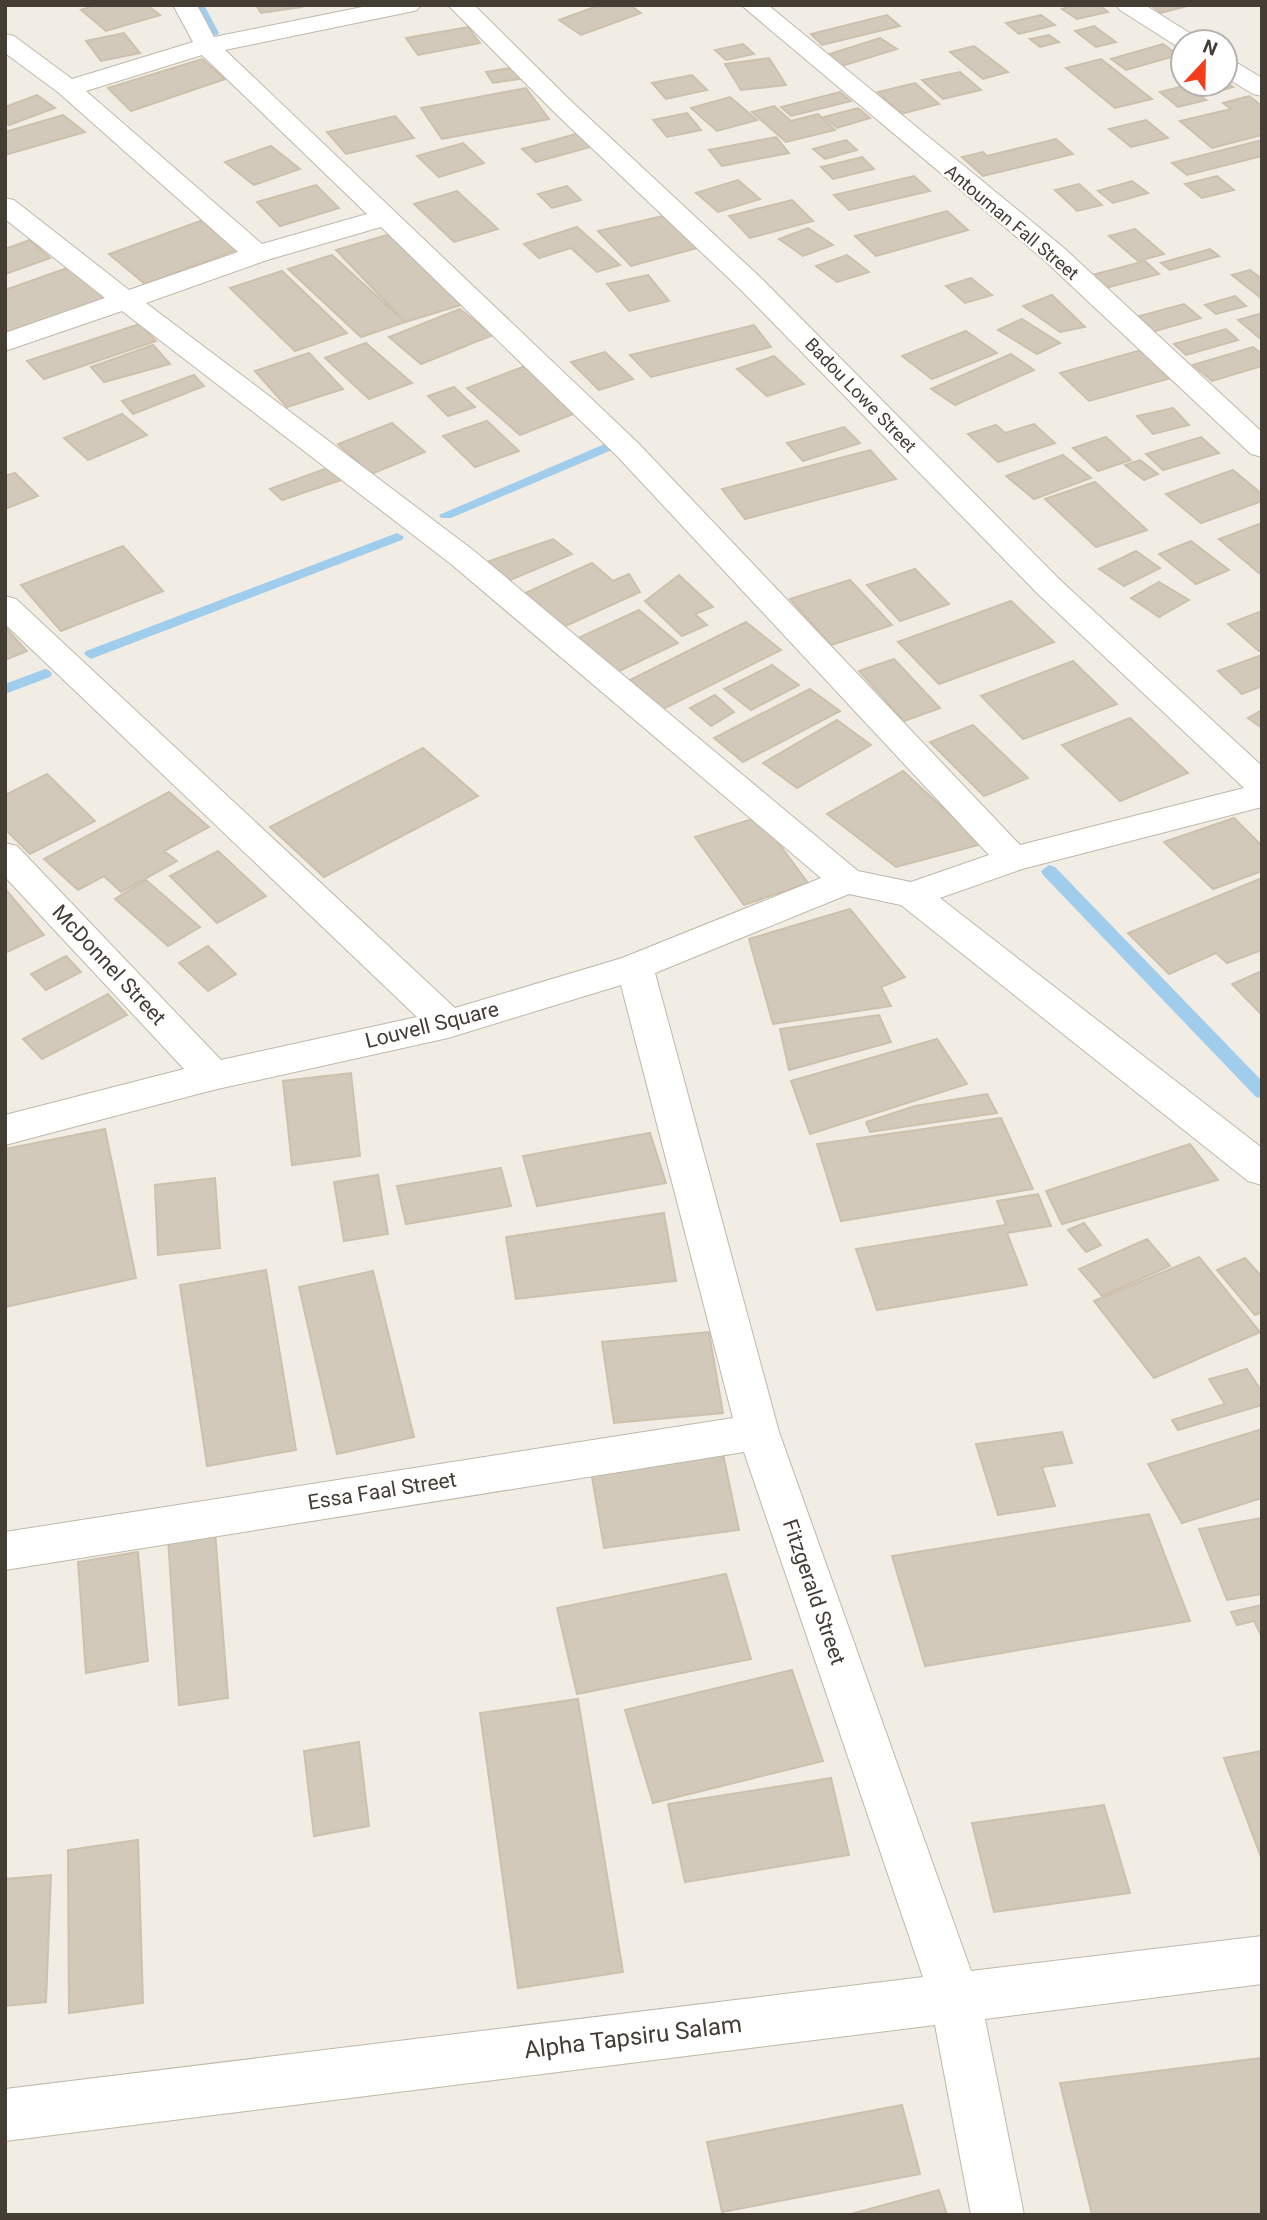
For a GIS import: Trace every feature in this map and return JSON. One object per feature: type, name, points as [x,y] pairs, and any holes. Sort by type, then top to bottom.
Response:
[{"type":"street","points":[[185,5],[206,46],[628,450],[1013,859]]},
{"type":"street","points":[[68,88],[206,46],[408,5]]},
{"type":"street","name":"Badou Lowe Street","points":[[460,5],[563,107],[751,284],[1049,587],[1262,785]]},
{"type":"street","name":"Antouman Fall Street","points":[[753,5],[1054,254],[1262,448]]},
{"type":"street","points":[[1128,5],[1169,31]]},
{"type":"street","points":[[5,41],[68,88],[257,254]]},
{"type":"street","points":[[1239,75],[1262,89]]},
{"type":"street","points":[[5,206],[462,557],[847,881],[912,895],[1262,1170]]},
{"type":"street","points":[[5,343],[257,254],[384,218]]},
{"type":"street","points":[[5,606],[448,1024]]},
{"type":"street","points":[[912,895],[1013,859],[1262,795]]},
{"type":"street","name":"McDonnel Street","points":[[5,855],[213,1076]]},
{"type":"street","name":"Louvell Square","points":[[5,1130],[213,1076],[448,1024],[635,967],[847,881]]},
{"type":"street","name":"Fitzgerald Street","points":[[635,967],[758,1432],[955,1997],[998,2215]]},
{"type":"street","name":"Essa Faal Street","points":[[5,1551],[758,1432]]},
{"type":"street","name":"Alpha Tapsiru Salam","points":[[5,2115],[1262,1960]]},
{"type":"building","points":[[97,5],[147,5],[160,15],[106,31],[81,10]]},
{"type":"building","points":[[256,5],[301,5],[302,7],[261,13]]},
{"type":"building","points":[[600,5],[629,5],[641,13],[581,35],[559,20]]},
{"type":"building","points":[[1075,5],[1099,5],[1108,12],[1077,19],[1062,9]]},
{"type":"building","points":[[1151,5],[1191,5],[1161,13]]},
{"type":"building","points":[[887,15],[900,26],[822,45],[811,34]]},
{"type":"building","points":[[1041,15],[1055,25],[1019,34],[1006,23]]},
{"type":"building","points":[[1094,26],[1116,42],[1096,47],[1075,31]]},
{"type":"building","points":[[468,27],[480,43],[418,55],[406,38]]},
{"type":"building","points":[[124,33],[140,53],[101,61],[86,41]]},
{"type":"building","points":[[1049,35],[1059,42],[1040,47],[1030,39]]},
{"type":"building","points":[[880,38],[897,49],[842,66],[826,55]]},
{"type":"building","points":[[743,44],[754,54],[726,60],[715,50]]},
{"type":"building","points":[[1163,44],[1169,48],[1169,58],[1126,70],[1111,59]]},
{"type":"building","points":[[974,46],[1008,72],[983,79],[950,52]]},
{"type":"building","points":[[769,58],[786,85],[741,90],[725,64]]},
{"type":"building","points":[[202,59],[225,79],[131,111],[108,88]]},
{"type":"building","points":[[1101,59],[1152,99],[1115,108],[1066,68]]},
{"type":"building","points":[[517,67],[525,78],[493,83],[486,72]]},
{"type":"building","points":[[960,72],[981,90],[943,99],[922,80]]},
{"type":"building","points":[[692,75],[707,90],[666,99],[652,83]]},
{"type":"building","points":[[915,83],[939,104],[901,114],[878,92]]},
{"type":"building","points":[[526,88],[549,119],[442,139],[421,108]]},
{"type":"building","points":[[1169,90],[1169,98],[1206,100],[1178,107],[1160,92]]},
{"type":"building","points":[[840,92],[851,101],[791,116],[781,107]]},
{"type":"building","points":[[37,95],[55,108],[9,125],[5,122],[5,107]]},
{"type":"building","points":[[1249,96],[1262,106],[1262,135],[1212,148],[1180,121],[1231,109],[1223,103]]},
{"type":"building","points":[[730,97],[757,120],[717,131],[691,108]]},
{"type":"building","points":[[774,106],[791,121],[818,114],[835,130],[786,142],[752,112]]},
{"type":"building","points":[[858,108],[870,118],[837,128],[824,117]]},
{"type":"building","points":[[687,113],[701,130],[667,137],[653,120]]},
{"type":"building","points":[[63,115],[85,132],[5,155],[5,132]]},
{"type":"building","points":[[395,116],[414,138],[346,154],[327,132]]},
{"type":"building","points":[[1146,120],[1168,138],[1131,147],[1109,129]]},
{"type":"building","points":[[579,133],[594,146],[536,162],[522,149]]},
{"type":"building","points":[[776,137],[789,153],[722,166],[709,150]]},
{"type":"building","points":[[1056,139],[1073,154],[983,176],[962,157],[983,152],[987,156]]},
{"type":"building","points":[[846,140],[857,150],[825,159],[813,149]]},
{"type":"building","points":[[1262,140],[1262,156],[1187,175],[1172,163]]},
{"type":"building","points":[[463,143],[484,163],[439,177],[417,156]]},
{"type":"building","points":[[271,146],[300,169],[254,185],[225,162]]},
{"type":"building","points":[[862,157],[874,169],[833,179],[821,167]]},
{"type":"building","points":[[914,176],[930,191],[849,210],[834,195]]},
{"type":"building","points":[[1217,176],[1234,190],[1202,198],[1185,184]]},
{"type":"building","points":[[738,180],[760,199],[718,212],[696,193]]},
{"type":"building","points":[[1132,181],[1148,193],[1113,203],[1098,191]]},
{"type":"building","points":[[1079,184],[1102,205],[1077,211],[1055,190]]},
{"type":"building","points":[[316,185],[339,208],[280,226],[257,202]]},
{"type":"building","points":[[567,186],[581,200],[552,208],[538,194]]},
{"type":"building","points":[[457,191],[498,229],[454,242],[414,204]]},
{"type":"building","points":[[792,200],[813,221],[750,238],[729,216]]},
{"type":"building","points":[[947,211],[968,230],[876,256],[855,236]]},
{"type":"building","points":[[671,214],[701,247],[631,266],[598,231]]},
{"type":"building","points":[[206,219],[242,248],[145,284],[109,254]]},
{"type":"building","points":[[577,227],[620,265],[597,272],[571,248],[539,258],[524,244]]},
{"type":"building","points":[[808,228],[833,245],[803,256],[779,239]]},
{"type":"building","points":[[1135,229],[1164,254],[1138,261],[1109,236]]},
{"type":"building","points":[[391,234],[461,305],[405,322],[336,250]]},
{"type":"building","points":[[30,240],[50,258],[5,274],[5,249]]},
{"type":"building","points":[[1210,249],[1219,256],[1170,270],[1161,263]]},
{"type":"building","points":[[332,255],[405,322],[361,337],[288,269]]},
{"type":"building","points":[[847,255],[869,272],[837,282],[816,266]]},
{"type":"building","points":[[1145,261],[1159,274],[1106,288],[1092,275]]},
{"type":"building","points":[[73,266],[109,298],[5,336],[5,290]]},
{"type":"building","points":[[1250,270],[1262,279],[1262,299],[1232,275]]},
{"type":"building","points":[[282,271],[347,333],[295,351],[230,288]]},
{"type":"building","points":[[648,275],[669,301],[629,311],[607,284]]},
{"type":"building","points":[[971,278],[992,295],[965,303],[946,286]]},
{"type":"building","points":[[1052,295],[1085,327],[1060,332],[1023,306]]},
{"type":"building","points":[[1235,296],[1246,306],[1216,314],[1205,305]]},
{"type":"building","points":[[1184,304],[1201,318],[1152,332],[1136,317]]},
{"type":"building","points":[[460,309],[493,335],[421,364],[389,337]]},
{"type":"building","points":[[1262,313],[1262,340],[1238,320]]},
{"type":"building","points":[[1022,319],[1060,343],[1037,354],[998,330]]},
{"type":"building","points":[[140,324],[156,341],[44,379],[27,361]]},
{"type":"building","points":[[754,325],[771,347],[651,377],[630,355]]},
{"type":"building","points":[[1226,329],[1238,340],[1186,355],[1174,344]]},
{"type":"building","points":[[966,331],[997,353],[932,379],[902,356]]},
{"type":"building","points":[[366,343],[412,383],[369,399],[325,358]]},
{"type":"building","points":[[153,345],[170,364],[104,382],[91,367]]},
{"type":"building","points":[[1253,347],[1262,354],[1262,366],[1212,381],[1193,365]]},
{"type":"building","points":[[1141,350],[1171,378],[1089,401],[1060,373]]},
{"type":"building","points":[[605,352],[633,379],[599,390],[571,362]]},
{"type":"building","points":[[309,353],[343,389],[287,407],[255,371]]},
{"type":"building","points":[[1011,354],[1034,370],[955,405],[931,389]]},
{"type":"building","points":[[774,356],[804,384],[767,396],[737,369]]},
{"type":"building","points":[[528,365],[581,411],[520,435],[467,388]]},
{"type":"building","points":[[194,375],[204,386],[133,414],[122,401]]},
{"type":"building","points":[[454,387],[475,407],[448,416],[428,396]]},
{"type":"building","points":[[1173,408],[1189,425],[1153,434],[1137,416]]},
{"type":"building","points":[[122,414],[147,435],[88,460],[64,438]]},
{"type":"building","points":[[487,421],[519,451],[475,467],[443,436]]},
{"type":"building","points":[[392,423],[425,452],[371,474],[338,444]]},
{"type":"building","points":[[1034,424],[1055,443],[998,462],[968,434],[996,425],[1005,433]]},
{"type":"building","points":[[844,427],[860,443],[803,461],[787,443]]},
{"type":"building","points":[[1106,437],[1131,460],[1098,471],[1073,448]]},
{"type":"building","points":[[1201,437],[1219,453],[1163,470],[1146,454]]},
{"type":"building","points":[[870,450],[896,479],[745,519],[722,489]]},
{"type":"building","points":[[1063,455],[1091,478],[1034,499],[1006,476]]},
{"type":"building","points":[[1140,460],[1158,474],[1144,480],[1125,465]]},
{"type":"building","points":[[336,465],[347,478],[282,500],[270,489]]},
{"type":"building","points":[[1233,470],[1262,494],[1262,501],[1201,523],[1166,494]]},
{"type":"building","points":[[15,473],[38,496],[5,509],[5,476]]},
{"type":"building","points":[[1095,482],[1147,530],[1096,547],[1045,499]]},
{"type":"building","points":[[1262,523],[1262,572],[1259,573],[1219,539]]},
{"type":"building","points":[[553,539],[572,554],[508,581],[487,562]]},
{"type":"building","points":[[1191,541],[1229,570],[1196,584],[1159,554]]},
{"type":"building","points":[[123,546],[163,591],[61,631],[21,585]]},
{"type":"building","points":[[1136,551],[1160,568],[1124,586],[1099,569]]},
{"type":"building","points":[[592,563],[613,581],[629,574],[640,592],[561,628],[523,594]]},
{"type":"building","points":[[915,569],[949,604],[900,621],[867,585]]},
{"type":"building","points":[[679,575],[713,607],[695,614],[707,625],[682,636],[645,601]]},
{"type":"building","points":[[850,580],[892,625],[831,645],[790,599]]},
{"type":"building","points":[[1159,582],[1189,600],[1159,617],[1131,598]]},
{"type":"building","points":[[1011,601],[1054,642],[939,684],[898,642]]},
{"type":"building","points":[[639,610],[678,643],[613,674],[574,640]]},
{"type":"building","points":[[1262,611],[1262,650],[1259,651],[1228,624]]},
{"type":"building","points":[[746,622],[781,650],[663,709],[630,680]]},
{"type":"building","points":[[5,627],[27,651],[5,660]]},
{"type":"building","points":[[1262,655],[1262,686],[1242,694],[1218,671]]},
{"type":"building","points":[[894,659],[940,708],[904,721],[859,671]]},
{"type":"building","points":[[1073,661],[1117,704],[1023,739],[981,696]]},
{"type":"building","points":[[772,665],[799,685],[751,710],[724,689]]},
{"type":"building","points":[[810,689],[840,711],[743,762],[714,738]]},
{"type":"building","points":[[715,695],[734,712],[711,726],[690,708]]},
{"type":"building","points":[[1262,710],[1262,728],[1248,718]]},
{"type":"building","points":[[1130,718],[1188,773],[1120,801],[1062,745]]},
{"type":"building","points":[[837,720],[871,745],[797,788],[763,763]]},
{"type":"building","points":[[973,725],[1028,778],[984,796],[930,742]]},
{"type":"building","points":[[423,748],[478,796],[324,877],[270,827]]},
{"type":"building","points":[[903,771],[982,844],[896,867],[827,814]]},
{"type":"building","points":[[47,774],[95,821],[30,854],[5,829],[5,795]]},
{"type":"building","points":[[169,792],[209,827],[164,851],[177,861],[121,892],[104,876],[78,890],[44,859]]},
{"type":"building","points":[[759,817],[808,883],[744,905],[695,837]]},
{"type":"building","points":[[1234,818],[1262,846],[1262,871],[1213,889],[1164,842]]},
{"type":"building","points":[[218,851],[266,896],[217,923],[170,876]]},
{"type":"building","points":[[1262,878],[1262,950],[1227,963],[1216,953],[1169,974],[1128,933]]},
{"type":"building","points":[[146,880],[200,927],[168,946],[115,899]]},
{"type":"building","points":[[5,891],[44,935],[5,953]]},
{"type":"building","points":[[850,909],[905,977],[881,987],[891,1006],[773,1024],[749,939]]},
{"type":"building","points":[[208,946],[236,974],[208,991],[179,963]]},
{"type":"building","points":[[66,956],[81,972],[46,990],[31,974]]},
{"type":"building","points":[[1262,971],[1262,1015],[1232,984]]},
{"type":"building","points":[[108,994],[127,1015],[42,1059],[23,1039]]},
{"type":"building","points":[[879,1015],[891,1042],[789,1070],[780,1029]]},
{"type":"building","points":[[937,1039],[967,1084],[810,1134],[791,1081]]},
{"type":"building","points":[[351,1073],[360,1156],[292,1165],[283,1081]]},
{"type":"building","points":[[987,1094],[997,1113],[870,1132],[866,1122],[915,1106]]},
{"type":"building","points":[[1001,1118],[1033,1189],[841,1221],[817,1144]]},
{"type":"building","points":[[105,1129],[136,1278],[5,1307],[5,1149]]},
{"type":"building","points":[[650,1133],[666,1183],[537,1206],[523,1156]]},
{"type":"building","points":[[1190,1144],[1218,1180],[1062,1224],[1046,1191]]},
{"type":"building","points":[[501,1168],[511,1206],[406,1224],[397,1186]]},
{"type":"building","points":[[378,1175],[388,1234],[344,1241],[334,1182]]},
{"type":"building","points":[[215,1178],[220,1248],[158,1255],[155,1185]]},
{"type":"building","points":[[1038,1194],[1051,1226],[1007,1233],[1027,1285],[877,1310],[856,1249],[1006,1225],[997,1201]]},
{"type":"building","points":[[664,1213],[676,1281],[516,1299],[506,1237]]},
{"type":"building","points":[[1084,1223],[1101,1245],[1086,1252],[1068,1230]]},
{"type":"building","points":[[1147,1239],[1170,1266],[1102,1296],[1079,1269]]},
{"type":"building","points":[[1199,1257],[1260,1332],[1154,1378],[1094,1301]]},
{"type":"building","points":[[1245,1258],[1262,1277],[1262,1312],[1255,1315],[1217,1270]]},
{"type":"building","points":[[266,1270],[296,1450],[207,1466],[180,1285]]},
{"type":"building","points":[[373,1271],[414,1437],[337,1454],[299,1287]]},
{"type":"building","points":[[709,1332],[723,1413],[614,1423],[602,1342]]},
{"type":"building","points":[[1247,1369],[1262,1392],[1262,1405],[1178,1430],[1172,1420],[1225,1404],[1209,1379]]},
{"type":"building","points":[[1262,1429],[1262,1498],[1182,1523],[1148,1464]]},
{"type":"building","points":[[1062,1432],[1072,1463],[1042,1467],[1055,1506],[998,1515],[976,1444]]},
{"type":"building","points":[[723,1454],[739,1530],[604,1548],[591,1471]]},
{"type":"building","points":[[1149,1514],[1190,1621],[925,1666],[892,1556]]},
{"type":"building","points":[[1262,1518],[1262,1594],[1227,1600],[1199,1529]]},
{"type":"building","points":[[215,1531],[228,1698],[179,1705],[168,1538]]},
{"type":"building","points":[[138,1552],[148,1661],[86,1673],[78,1562]]},
{"type":"building","points":[[726,1574],[751,1659],[577,1694],[557,1608]]},
{"type":"building","points":[[1262,1605],[1262,1637],[1254,1621],[1237,1625],[1231,1612]]},
{"type":"building","points":[[792,1670],[823,1761],[653,1803],[625,1710]]},
{"type":"building","points":[[578,1699],[623,1972],[518,1988],[480,1713]]},
{"type":"building","points":[[359,1742],[369,1826],[314,1836],[304,1751]]},
{"type":"building","points":[[1262,1751],[1262,1860],[1224,1758]]},
{"type":"building","points":[[831,1778],[849,1855],[685,1882],[668,1804]]},
{"type":"building","points":[[1104,1805],[1130,1893],[994,1912],[972,1823]]},
{"type":"building","points":[[138,1840],[143,2003],[69,2013],[68,1850]]},
{"type":"building","points":[[51,1875],[46,2002],[5,2006],[5,1879]]},
{"type":"building","points":[[1262,2058],[1262,2215],[1092,2215],[1060,2083]]},
{"type":"building","points":[[902,2105],[920,2174],[722,2212],[707,2142]]},
{"type":"building","points":[[939,2190],[947,2215],[847,2215]]},
{"type":"waterway","points":[[198,5],[213,33]]},
{"type":"waterway","points":[[446,515],[607,447]]},
{"type":"waterway","points":[[91,654],[397,537]]},
{"type":"waterway","points":[[5,689],[45,674]]},
{"type":"waterway","points":[[1049,871],[1262,1092]]}]
